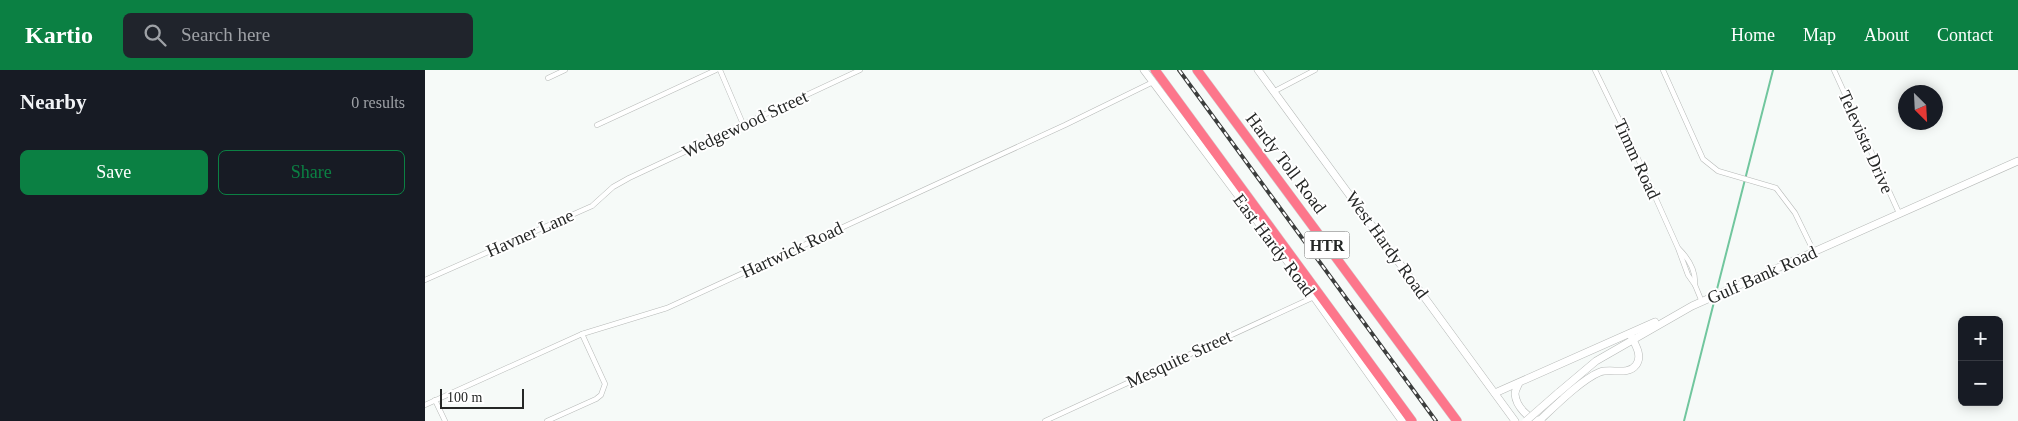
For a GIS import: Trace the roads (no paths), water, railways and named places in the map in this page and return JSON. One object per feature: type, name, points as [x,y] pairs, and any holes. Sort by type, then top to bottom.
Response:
[{"type":"highway","name":"HTR","points":[[1155,70],[1412,421]]},
{"type":"highway","name":"Hardy Toll Road","points":[[1197,70],[1457,421]]},
{"type":"main road","name":"East Hardy Road","points":[[1144,70],[1313,297],[1402,421]]},
{"type":"main road","name":"West Hardy Road","points":[[1258,70],[1515,421]]},
{"type":"main road","name":"Gulf Bank Road","points":[[1631,336],[1692,306],[2018,161]]},
{"type":"main road","points":[[1519,382],[1515,392],[1517,402],[1530,419],[1540,420],[1594,375],[1612,369],[1627,371],[1636,365],[1639,357],[1631,336]]},
{"type":"main road","points":[[1495,393],[1631,336]]},
{"type":"main road","points":[[1526,421],[1596,361],[1631,336]]},
{"type":"street","points":[[548,78],[565,70]]},
{"type":"street","points":[[597,125],[718,70],[743,124]]},
{"type":"street","name":"Wedgewood Street","points":[[629,178],[860,70]]},
{"type":"street","points":[[1273,92],[1306,72],[1315,70]]},
{"type":"street","name":"Timm Road","points":[[1595,70],[1677,248],[1690,262],[1695,273],[1695,285],[1704,301]]},
{"type":"street","points":[[1663,70],[1703,159],[1718,171],[1776,188],[1787,201],[1814,252]]},
{"type":"street","name":"Televista Drive","points":[[1834,70],[1899,214]]},
{"type":"street","name":"Hartwick Road","points":[[425,405],[582,334],[667,308],[1065,125],[1153,82]]},
{"type":"street","name":"Havner Lane","points":[[425,280],[592,206],[613,186],[629,178]]},
{"type":"street","name":"Mesquite Street","points":[[1045,421],[1313,297]]},
{"type":"street","points":[[547,421],[596,399],[604,390],[605,384],[582,334]]},
{"type":"street","points":[[435,400],[445,421]]},
{"type":"waterway","points":[[1716,293],[1773,70]]},
{"type":"waterway","points":[[1684,421],[1715,298]]},
{"type":"railway","points":[[1179,70],[1436,421]]}]
